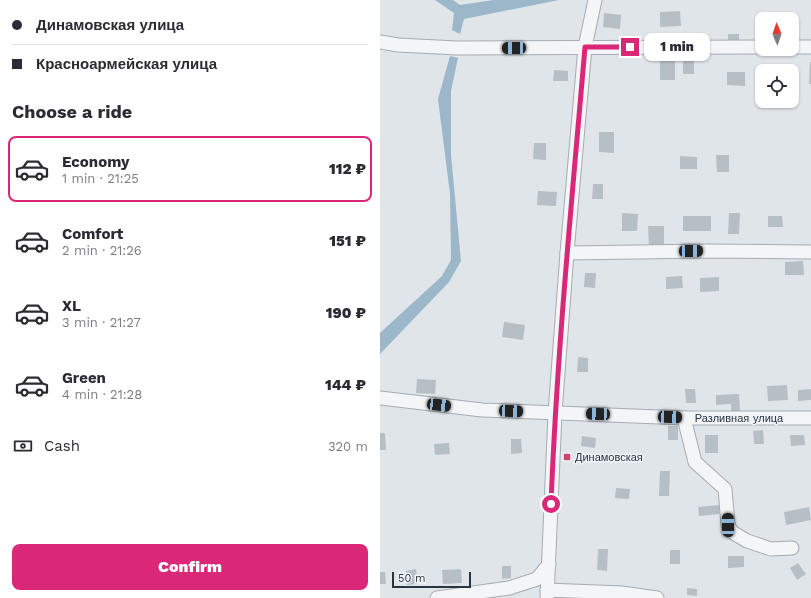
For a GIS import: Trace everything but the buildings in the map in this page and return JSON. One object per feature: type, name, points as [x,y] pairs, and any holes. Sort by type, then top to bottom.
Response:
[{"type":"street","points":[[595,0],[585,47],[567,253],[555,413],[547,594],[622,593],[657,598]]},
{"type":"street","points":[[380,42],[398,45],[457,48],[755,47]]},
{"type":"street","points":[[799,47],[811,48]]},
{"type":"street","points":[[567,253],[707,251],[811,252]]},
{"type":"street","name":"Разливная улица","points":[[380,398],[482,410],[684,418],[811,418]]},
{"type":"street","points":[[684,418],[695,462],[725,489],[728,525],[732,532],[748,541],[771,549],[792,548]]},
{"type":"street","points":[[437,598],[509,588],[537,579],[549,564]]},
{"type":"water","points":[[435,0],[453,0],[460,5],[494,0],[559,0],[464,19],[460,34],[452,30],[454,13]]},
{"type":"water","points":[[450,56],[458,58],[451,91],[451,155],[461,261],[449,282],[380,354],[380,333],[442,276],[451,260],[450,194],[438,99]]},
{"type":"place","name":"Динамовская","points":[[567,457]]},
{"type":"route","points":[[551,504],[560,340],[585,47],[630,47]]}]
